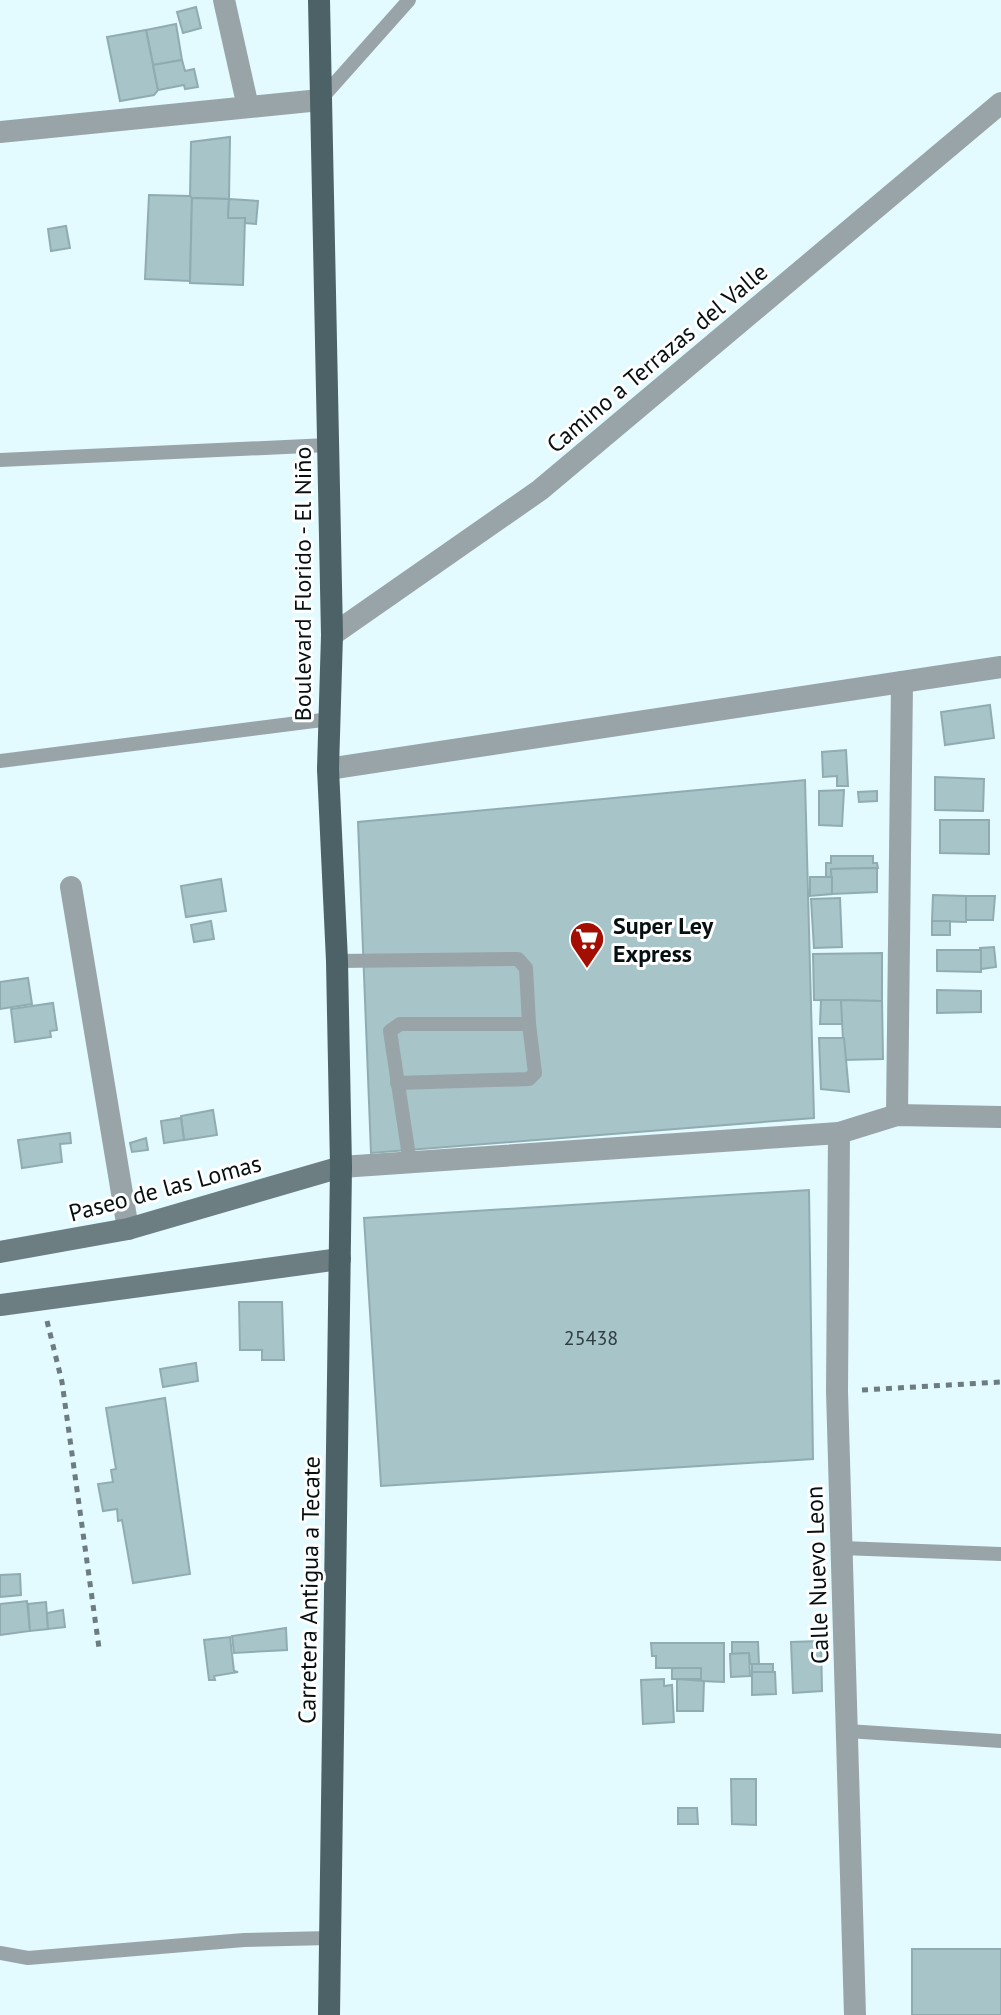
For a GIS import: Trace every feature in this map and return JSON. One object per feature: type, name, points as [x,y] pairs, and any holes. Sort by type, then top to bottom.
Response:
[{"type":"main road","name":"Boulevard Florido - El Niño","points":[[319,0],[332,635],[328,769],[337,961],[341,1167]]},
{"type":"main road","name":"Paseo de las Lomas","points":[[0,1252],[128,1229],[341,1167]]},
{"type":"main road","name":"Carretera Antigua a Tecate","points":[[329,2015],[341,1167]]},
{"type":"main road","points":[[0,1305],[340,1259]]},
{"type":"street","points":[[224,0],[248,107]]},
{"type":"street","points":[[0,132],[320,100]]},
{"type":"street","name":"Camino a Terrazas del Valle","points":[[332,635],[540,490],[1001,103]]},
{"type":"street","points":[[328,769],[1001,667]]},
{"type":"street","points":[[897,1115],[902,682]]},
{"type":"street","points":[[71,887],[128,1229]]},
{"type":"street","points":[[341,1167],[839,1133],[897,1115],[1001,1117]]},
{"type":"street","name":"Calle Nuevo Leon","points":[[839,1133],[837,1391],[855,2015]]},
{"type":"lane","points":[[320,100],[409,0]]},
{"type":"lane","points":[[0,460],[328,445]]},
{"type":"lane","points":[[0,761],[330,719]]},
{"type":"lane","points":[[337,961],[518,959],[526,968],[535,1073],[529,1079],[397,1083]]},
{"type":"lane","points":[[410,1163],[390,1031],[400,1024],[529,1024]]},
{"type":"lane","points":[[842,1548],[1001,1554]]},
{"type":"lane","points":[[847,1731],[1001,1741]]},
{"type":"lane","points":[[0,1953],[28,1958],[244,1940],[330,1938]]},
{"type":"path","points":[[42,1300],[62,1382],[99,1648]]},
{"type":"path","points":[[837,1391],[1001,1382]]},
{"type":"building","points":[[196,7],[201,28],[183,33],[177,12]]},
{"type":"building","points":[[176,24],[182,60],[153,65],[146,30]]},
{"type":"building","points":[[146,30],[158,90],[154,95],[120,101],[107,37]]},
{"type":"building","points":[[182,60],[185,71],[194,69],[198,87],[185,89],[184,85],[158,90],[153,65]]},
{"type":"building","points":[[230,137],[229,199],[190,198],[191,142]]},
{"type":"building","points":[[149,195],[192,198],[190,281],[145,279]]},
{"type":"building","points":[[192,198],[229,199],[228,218],[245,218],[243,285],[190,283]]},
{"type":"building","points":[[229,199],[258,201],[256,224],[245,223],[245,218],[228,218]]},
{"type":"building","points":[[66,226],[70,248],[51,251],[48,229]]},
{"type":"building","points":[[990,705],[994,738],[945,745],[941,712]]},
{"type":"building","points":[[846,750],[848,786],[837,786],[837,776],[823,777],[822,752]]},
{"type":"building","points":[[935,777],[984,779],[983,811],[935,810]]},
{"type":"building","name":"Super Ley Express","points":[[805,780],[814,1118],[371,1153],[358,822]]},
{"type":"building","points":[[844,790],[842,826],[819,825],[819,791]]},
{"type":"building","points":[[877,791],[877,801],[859,802],[858,792]]},
{"type":"building","points":[[940,820],[989,820],[989,854],[940,853]]},
{"type":"building","points":[[831,856],[873,856],[873,863],[877,863],[878,868],[831,869],[832,877],[826,877],[826,863],[831,863]]},
{"type":"building","points":[[877,868],[877,892],[832,894],[831,869]]},
{"type":"building","points":[[810,877],[832,877],[832,894],[810,896]]},
{"type":"building","points":[[221,879],[226,911],[186,917],[181,886]]},
{"type":"building","points":[[933,895],[966,896],[966,922],[932,921]]},
{"type":"building","points":[[966,896],[995,896],[993,920],[966,920]]},
{"type":"building","points":[[840,898],[842,947],[814,948],[811,899]]},
{"type":"building","points":[[211,921],[214,939],[194,942],[191,925]]},
{"type":"building","points":[[932,921],[950,921],[950,935],[932,935]]},
{"type":"building","points":[[994,947],[996,967],[981,969],[980,948]]},
{"type":"building","points":[[937,950],[981,950],[981,972],[937,971]]},
{"type":"building","points":[[882,953],[882,1001],[814,1000],[813,954]]},
{"type":"building","points":[[28,978],[32,1004],[0,1009],[0,982]]},
{"type":"building","points":[[937,990],[981,991],[981,1012],[937,1013]]},
{"type":"building","points":[[821,1000],[841,1000],[844,1024],[820,1024]]},
{"type":"building","points":[[841,1000],[882,1001],[883,1059],[844,1060]]},
{"type":"building","points":[[53,1003],[57,1030],[50,1031],[51,1037],[15,1042],[11,1009]]},
{"type":"building","points":[[819,1038],[844,1038],[849,1092],[821,1089]]},
{"type":"building","points":[[213,1110],[217,1135],[184,1140],[181,1116]]},
{"type":"building","points":[[181,1118],[184,1140],[164,1143],[161,1121]]},
{"type":"building","points":[[70,1133],[71,1143],[60,1144],[62,1162],[22,1168],[18,1140]]},
{"type":"building","points":[[146,1138],[148,1150],[132,1152],[130,1143]]},
{"type":"building","points":[[809,1190],[813,1459],[381,1486],[364,1218]]},
{"type":"building","points":[[239,1302],[282,1302],[284,1360],[262,1360],[262,1350],[240,1350]]},
{"type":"building","points":[[196,1363],[198,1381],[163,1387],[160,1369]]},
{"type":"building","points":[[165,1398],[190,1574],[133,1583],[122,1520],[118,1521],[117,1509],[103,1511],[98,1484],[113,1482],[111,1470],[116,1469],[106,1408]]},
{"type":"building","points":[[20,1574],[21,1595],[0,1597],[0,1575]]},
{"type":"building","points":[[27,1601],[30,1631],[0,1635],[0,1604]]},
{"type":"building","points":[[46,1602],[48,1629],[30,1631],[28,1604]]},
{"type":"building","points":[[63,1610],[65,1627],[48,1629],[47,1613]]},
{"type":"building","points":[[286,1628],[287,1650],[234,1653],[232,1636]]},
{"type":"building","points":[[230,1637],[234,1671],[238,1672],[214,1676],[215,1680],[209,1680],[204,1640]]},
{"type":"building","points":[[821,1641],[822,1691],[793,1693],[791,1642]]},
{"type":"building","points":[[732,1642],[758,1642],[759,1664],[750,1664],[749,1653],[732,1654]]},
{"type":"building","points":[[651,1643],[724,1643],[724,1682],[701,1681],[701,1668],[656,1668]]},
{"type":"building","points":[[749,1653],[750,1676],[731,1677],[730,1654]]},
{"type":"building","points":[[752,1664],[773,1664],[773,1672],[752,1672]]},
{"type":"building","points":[[672,1668],[701,1668],[701,1679],[672,1679]]},
{"type":"building","points":[[752,1672],[775,1672],[776,1694],[752,1695]]},
{"type":"building","points":[[664,1679],[664,1686],[672,1685],[674,1722],[643,1724],[641,1680]]},
{"type":"building","points":[[677,1679],[704,1681],[703,1711],[677,1711]]},
{"type":"building","points":[[731,1779],[756,1779],[756,1825],[732,1824]]},
{"type":"building","points":[[678,1808],[697,1808],[698,1824],[678,1824]]},
{"type":"building","points":[[912,1949],[1001,1949],[1001,2015],[912,2015]]},
{"type":"place","name":"Super Ley Express","points":[[587,970]]}]
